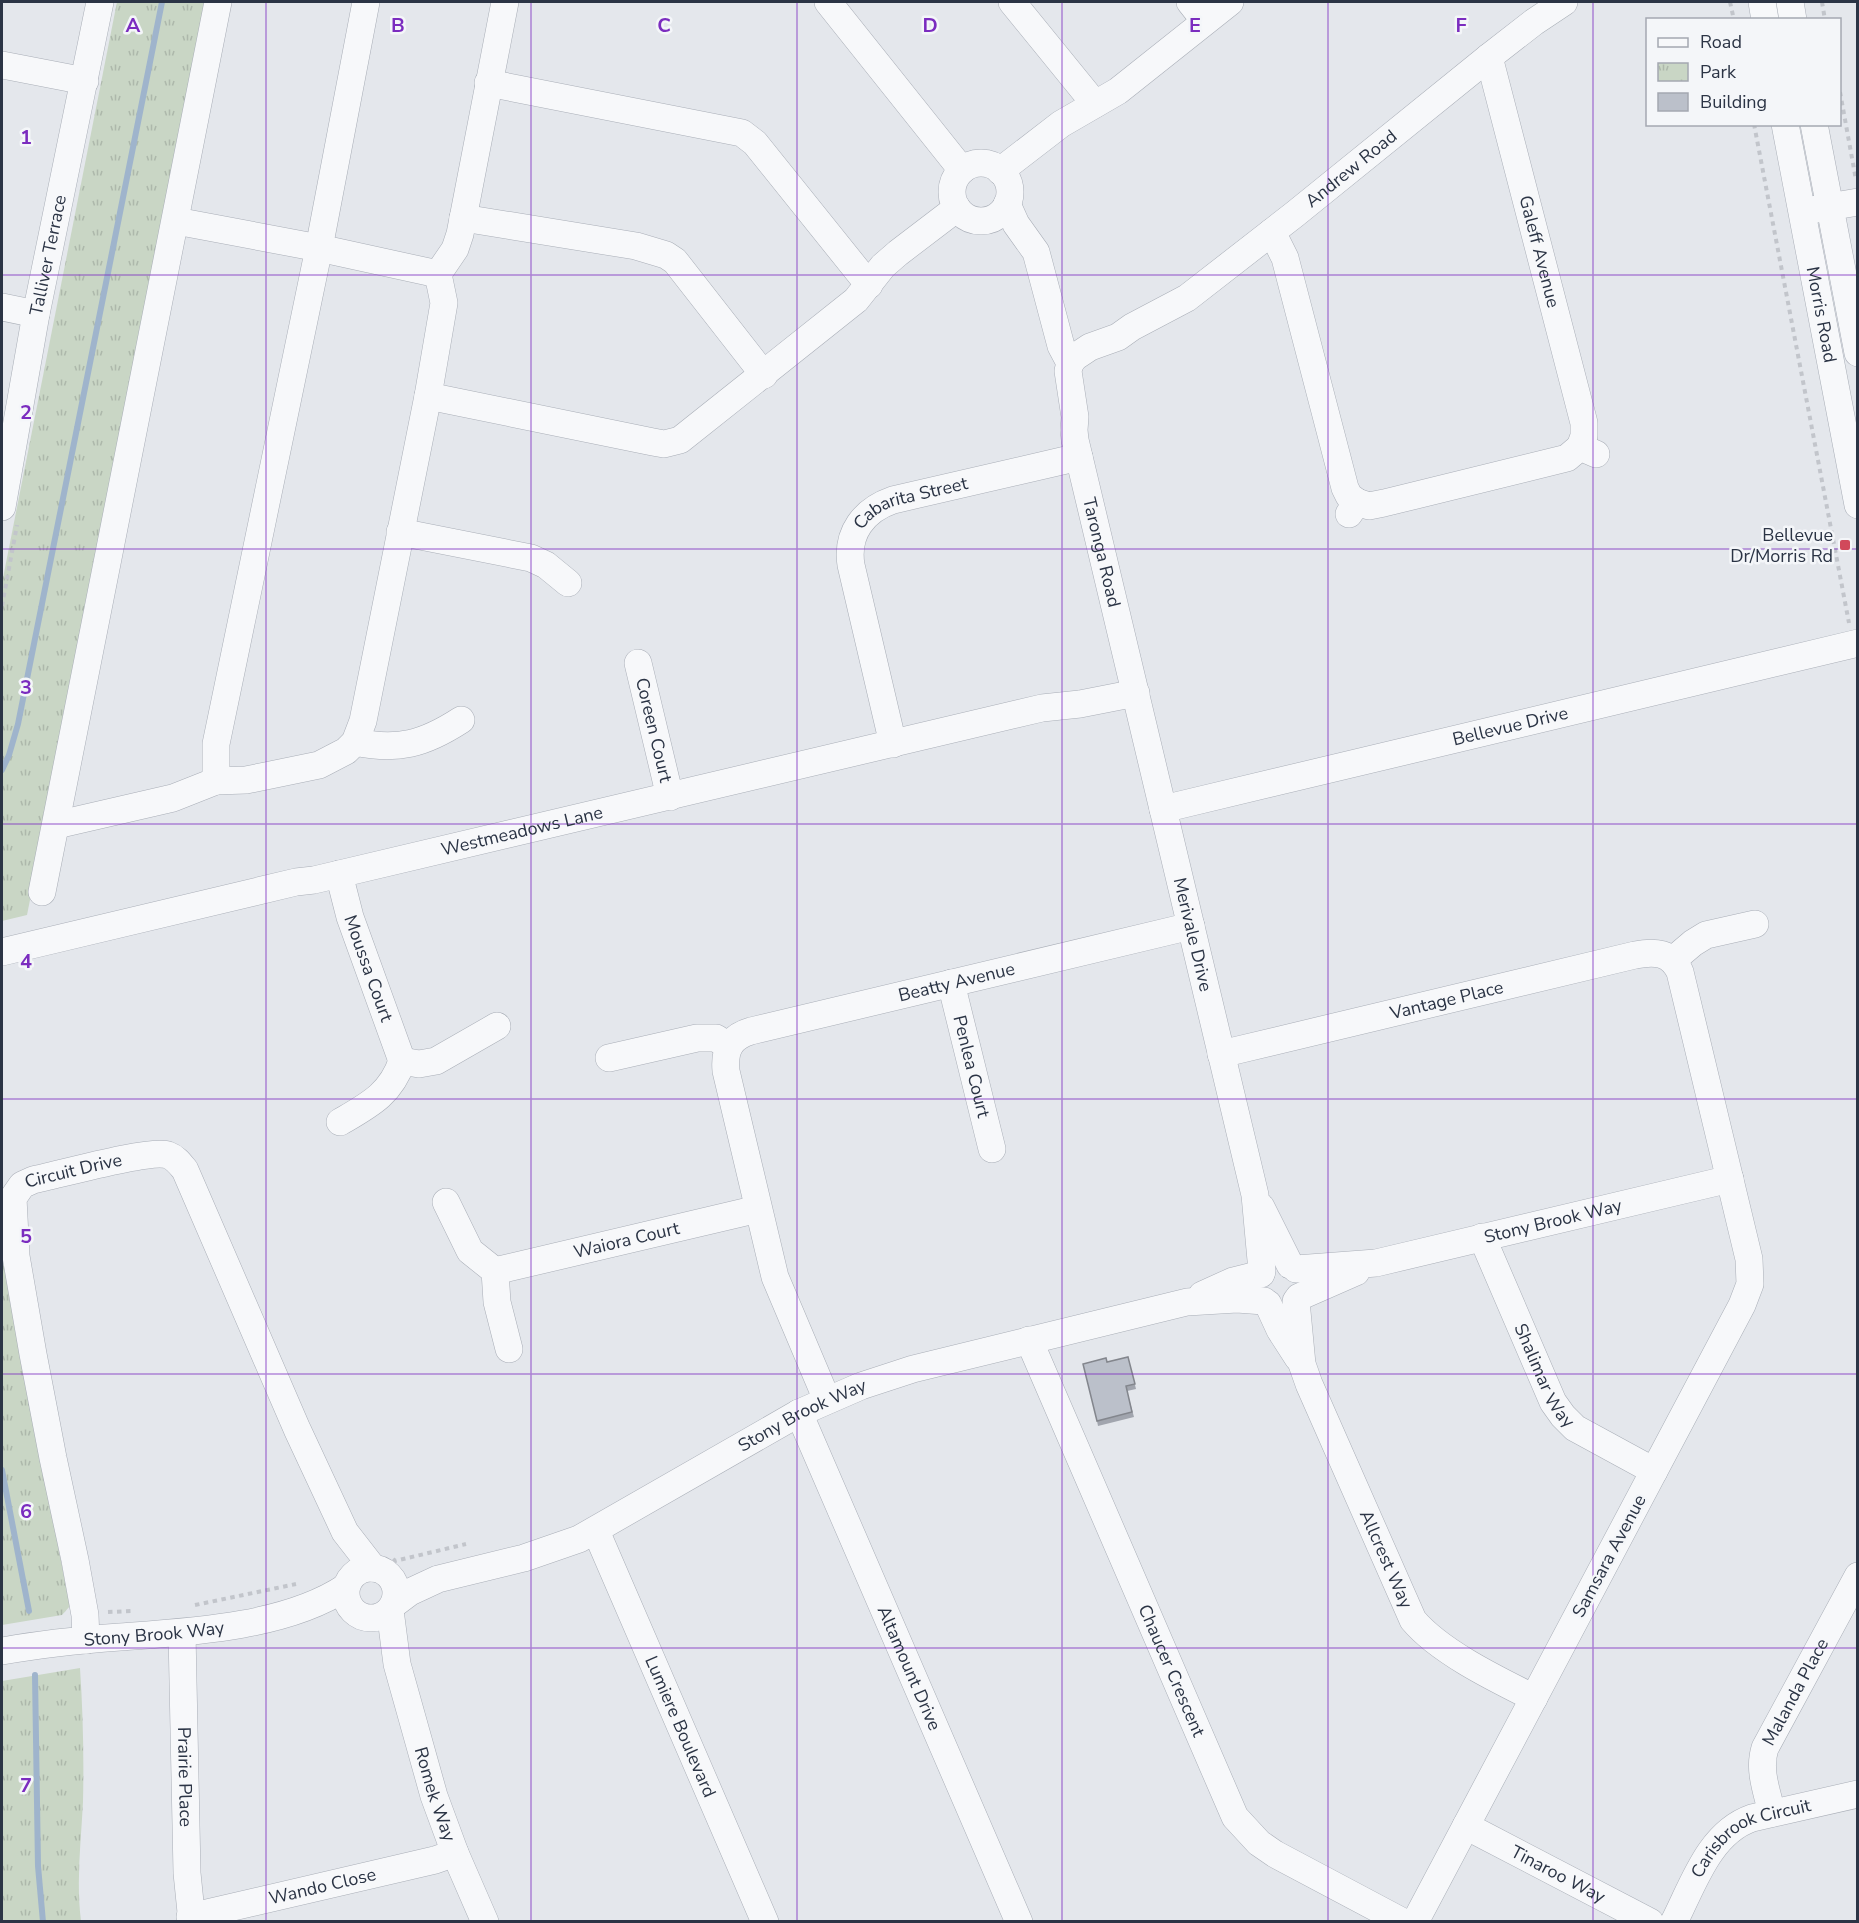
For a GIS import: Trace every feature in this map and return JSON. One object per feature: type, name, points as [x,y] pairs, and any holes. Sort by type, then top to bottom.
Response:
[{"type":"street","name":"Talliver Terrace","points":[[2,507],[36,314],[100,2]]},
{"type":"street","points":[[42,892],[218,2]]},
{"type":"street","points":[[216,781],[216,744],[319,248],[366,2]]},
{"type":"street","points":[[56,825],[173,798],[216,781],[246,780],[319,765],[346,751],[355,742],[363,721],[428,396],[444,303],[438,274],[455,249],[464,218],[505,2]]},
{"type":"street","points":[[828,2],[962,170]]},
{"type":"street","points":[[1012,2],[1095,104]]},
{"type":"street","points":[[1000,171],[1061,124],[1118,91],[1198,11],[1230,2]]},
{"type":"street","name":"Andrew Road","points":[[1062,356],[1082,352],[1118,337],[1132,327],[1187,298],[1489,57],[1564,2]]},
{"type":"street","points":[[1762,2],[1765,18]]},
{"type":"street","points":[[1790,2],[1793,18]]},
{"type":"street","name":"Galeff Avenue","points":[[1272,232],[1285,258],[1345,488],[1353,508],[1384,503],[1589,451],[1584,436],[1584,423],[1489,57]]},
{"type":"street","points":[[2,65],[85,81]]},
{"type":"street","points":[[488,82],[742,133],[755,143],[869,285]]},
{"type":"street","name":"Morris Road","points":[[1785,126],[1857,504]]},
{"type":"street","name":"Morris Road","points":[[1814,126],[1857,353]]},
{"type":"street","points":[[981,164],[992,166],[1000,171],[1009,186],[1007,204],[1030,257],[1017,249],[995,225],[968,218],[957,208],[952,188],[962,170],[971,165],[981,164]]},
{"type":"street","points":[[1802,211],[1857,202]]},
{"type":"street","points":[[984,221],[995,217],[1007,204]]},
{"type":"street","points":[[428,396],[664,444],[680,440],[856,300],[883,266],[957,208]]},
{"type":"street","points":[[464,218],[636,246],[666,255],[675,261],[764,375]]},
{"type":"street","points":[[176,221],[319,248],[438,274]]},
{"type":"street","name":"Taronga Road","points":[[1030,257],[1043,341],[1062,356],[1069,383],[1079,457],[1134,684]]},
{"type":"street","points":[[2,307],[36,314]]},
{"type":"street","name":"Cabarita Street","points":[[893,744],[851,565],[851,545],[855,529],[873,510],[893,500],[1079,457]]},
{"type":"street","points":[[400,532],[531,558],[546,565],[568,583]]},
{"type":"street","name":"Bellevue Drive","points":[[1163,808],[1855,643]]},
{"type":"street","name":"Coreen Court","points":[[638,663],[669,797]]},
{"type":"street","name":"Westmeadows Lane","points":[[2,952],[893,744],[1042,708],[1077,693],[1134,684]]},
{"type":"street","name":"Merivale Drive","points":[[1134,684],[1255,1196],[1262,1273]]},
{"type":"street","points":[[355,742],[391,747],[403,745],[430,738],[461,720]]},
{"type":"street","name":"Moussa Court","points":[[339,874],[350,917],[402,1061]]},
{"type":"street","points":[[1730,1179],[1680,972],[1672,960],[1706,935],[1755,924]]},
{"type":"street","name":"Beatty Avenue","points":[[728,1046],[742,1034],[751,1031],[1191,926]]},
{"type":"street","name":"Vantage Place","points":[[1221,1054],[1647,953],[1660,953],[1672,960]]},
{"type":"street","name":"Penlea Court","points":[[951,983],[992,1149]]},
{"type":"street","points":[[340,1122],[370,1104],[387,1090],[398,1074],[402,1061],[419,1064],[436,1061],[496,1026]]},
{"type":"street","points":[[609,1058],[697,1038],[716,1038],[728,1046],[725,1054],[726,1071],[775,1277],[827,1400]]},
{"type":"street","name":"Circuit Drive","points":[[86,1628],[39,1389],[16,1256],[13,1198],[22,1185],[33,1180],[148,1154],[168,1155],[177,1160],[185,1170],[297,1429],[364,1572]]},
{"type":"street","name":"Stony Brook Way","points":[[1298,1299],[1376,1263],[1730,1179]]},
{"type":"street","name":"Samsara Avenue","points":[[1416,1922],[1747,1293],[1751,1272],[1730,1179]]},
{"type":"street","name":"Merivale Drive","points":[[1255,1196],[1293,1267]]},
{"type":"street","points":[[446,1202],[470,1251],[495,1271],[497,1302],[509,1349]]},
{"type":"street","name":"Waiora Court","points":[[495,1271],[758,1209]]},
{"type":"street","name":"Shalimar Way","points":[[1482,1237],[1553,1402],[1563,1416],[1575,1428],[1654,1471]]},
{"type":"street","points":[[1276,1263],[1293,1267],[1302,1282],[1298,1299],[1282,1307],[1266,1302],[1258,1288],[1262,1273],[1266,1267],[1276,1263]]},
{"type":"street","name":"Stony Brook Way","points":[[1293,1267],[1376,1263]]},
{"type":"street","name":"Stony Brook Way","points":[[1187,1302],[1233,1281],[1262,1273]]},
{"type":"street","name":"Stony Brook Way","points":[[392,1607],[410,1592],[438,1579],[564,1546],[596,1531],[799,1413],[886,1376],[1187,1302],[1237,1299],[1266,1302]]},
{"type":"street","name":"Allcrest Way","points":[[1298,1299],[1302,1364]]},
{"type":"street","name":"Allcrest Way","points":[[1266,1302],[1280,1330],[1302,1364],[1413,1620],[1425,1635],[1534,1698]]},
{"type":"street","name":"Chaucer Crescent","points":[[1029,1340],[1235,1816],[1259,1843],[1275,1854],[1402,1922]]},
{"type":"street","name":"Altamount Drive","points":[[799,1413],[1019,1922]]},
{"type":"street","name":"Lumiere Boulevard","points":[[596,1531],[765,1922]]},
{"type":"street","points":[[364,1572],[396,1589],[392,1607],[377,1618],[359,1615],[347,1601],[364,1572]]},
{"type":"street","name":"Stony Brook Way","points":[[304,1609],[364,1572],[438,1579]]},
{"type":"street","name":"Malanda Place","points":[[1772,1813],[1762,1773],[1761,1760],[1765,1748],[1857,1576]]},
{"type":"street","name":"Romek Way","points":[[392,1607],[397,1664],[434,1796],[455,1853],[485,1922]]},
{"type":"street","name":"Stony Brook Way","points":[[2,1651],[47,1643],[86,1628],[183,1620],[232,1625],[304,1609],[359,1615]]},
{"type":"street","name":"Romek Way","points":[[359,1615],[397,1664]]},
{"type":"street","name":"Prairie Place","points":[[183,1620],[191,1919]]},
{"type":"street","name":"Carisbrook Circuit","points":[[1674,1922],[1706,1859],[1721,1838],[1744,1821],[1857,1794]]},
{"type":"street","name":"Tinaroo Way","points":[[1466,1826],[1650,1922]]},
{"type":"street","name":"Wando Close","points":[[191,1919],[435,1860],[455,1853]]},
{"type":"path","points":[[1730,2],[1734,18]]},
{"type":"path","points":[[1822,2],[1826,18]]},
{"type":"path","points":[[1841,104],[1857,188]]},
{"type":"path","points":[[1754,126],[1855,643]]},
{"type":"path","points":[[364,1572],[377,1545],[381,1551],[395,1561],[466,1544]]},
{"type":"path","points":[[183,1620],[228,1599],[306,1581]]},
{"type":"path","points":[[86,1628],[104,1612],[135,1611]]},
{"type":"green space","points":[[117,2],[208,2],[27,915],[2,921],[2,583]]},
{"type":"green space","points":[[2,1223],[19,1348],[70,1606],[62,1615],[2,1625]]},
{"type":"green space","points":[[80,1668],[83,1718],[83,1802],[79,1876],[81,1921],[2,1921],[2,1681]]},
{"type":"building","points":[[1128,1357],[1135,1384],[1126,1386],[1132,1412],[1097,1421],[1083,1364],[1106,1358],[1107,1362]]},
{"type":"waterway","points":[[2,770],[18,724],[162,2]]},
{"type":"waterway","points":[[2,1470],[29,1611]]},
{"type":"waterway","points":[[35,1675],[38,1866],[43,1922]]},
{"type":"place","name":"Bellevue Dr/Morris Rd","points":[[1845,545]]}]
